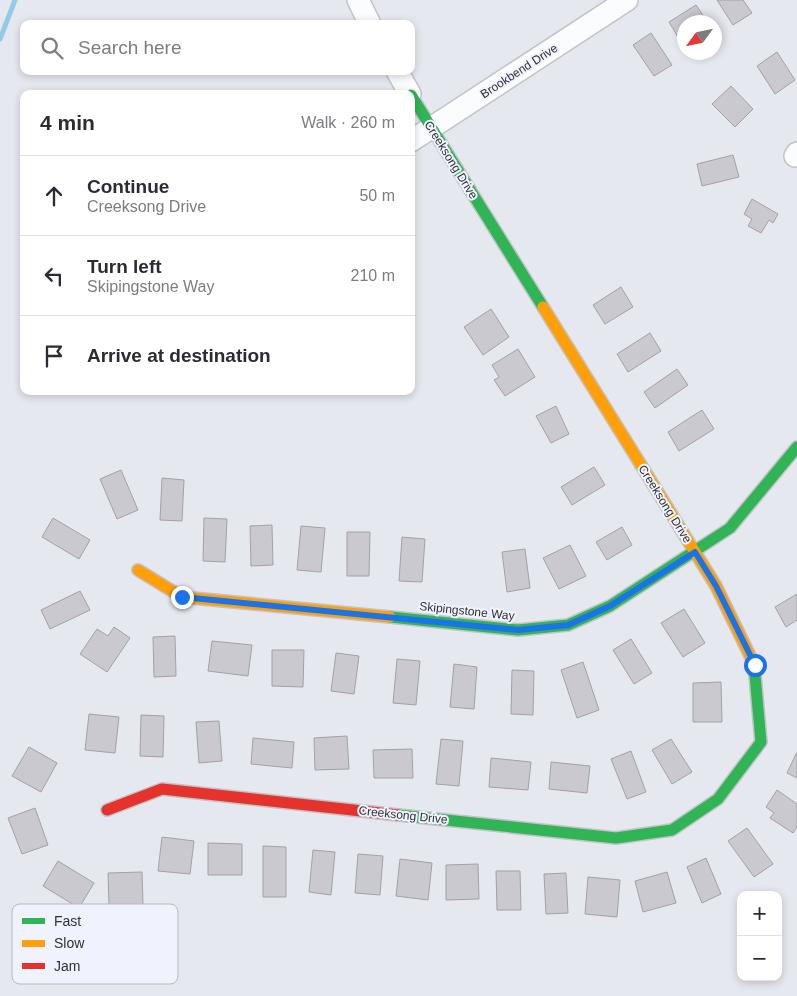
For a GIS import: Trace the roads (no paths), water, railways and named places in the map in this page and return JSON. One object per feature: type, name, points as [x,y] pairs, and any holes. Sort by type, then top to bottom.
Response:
[{"type":"street","points":[[358,0],[368,20]]},
{"type":"street","name":"Brookbend Drive","points":[[415,138],[627,0]]},
{"type":"street","name":"Creeksong Drive","points":[[399,75],[408,90]]},
{"type":"street","name":"Creeksong Drive","points":[[107,810],[162,789],[616,838],[672,830],[718,800],[761,742],[755,665],[716,586],[415,102]]},
{"type":"street","name":"Skipingstone Way","points":[[138,570],[182,597],[518,630],[568,625],[610,606],[730,528],[797,447]]},
{"type":"waterway","points":[[0,39],[15,0]]}]
